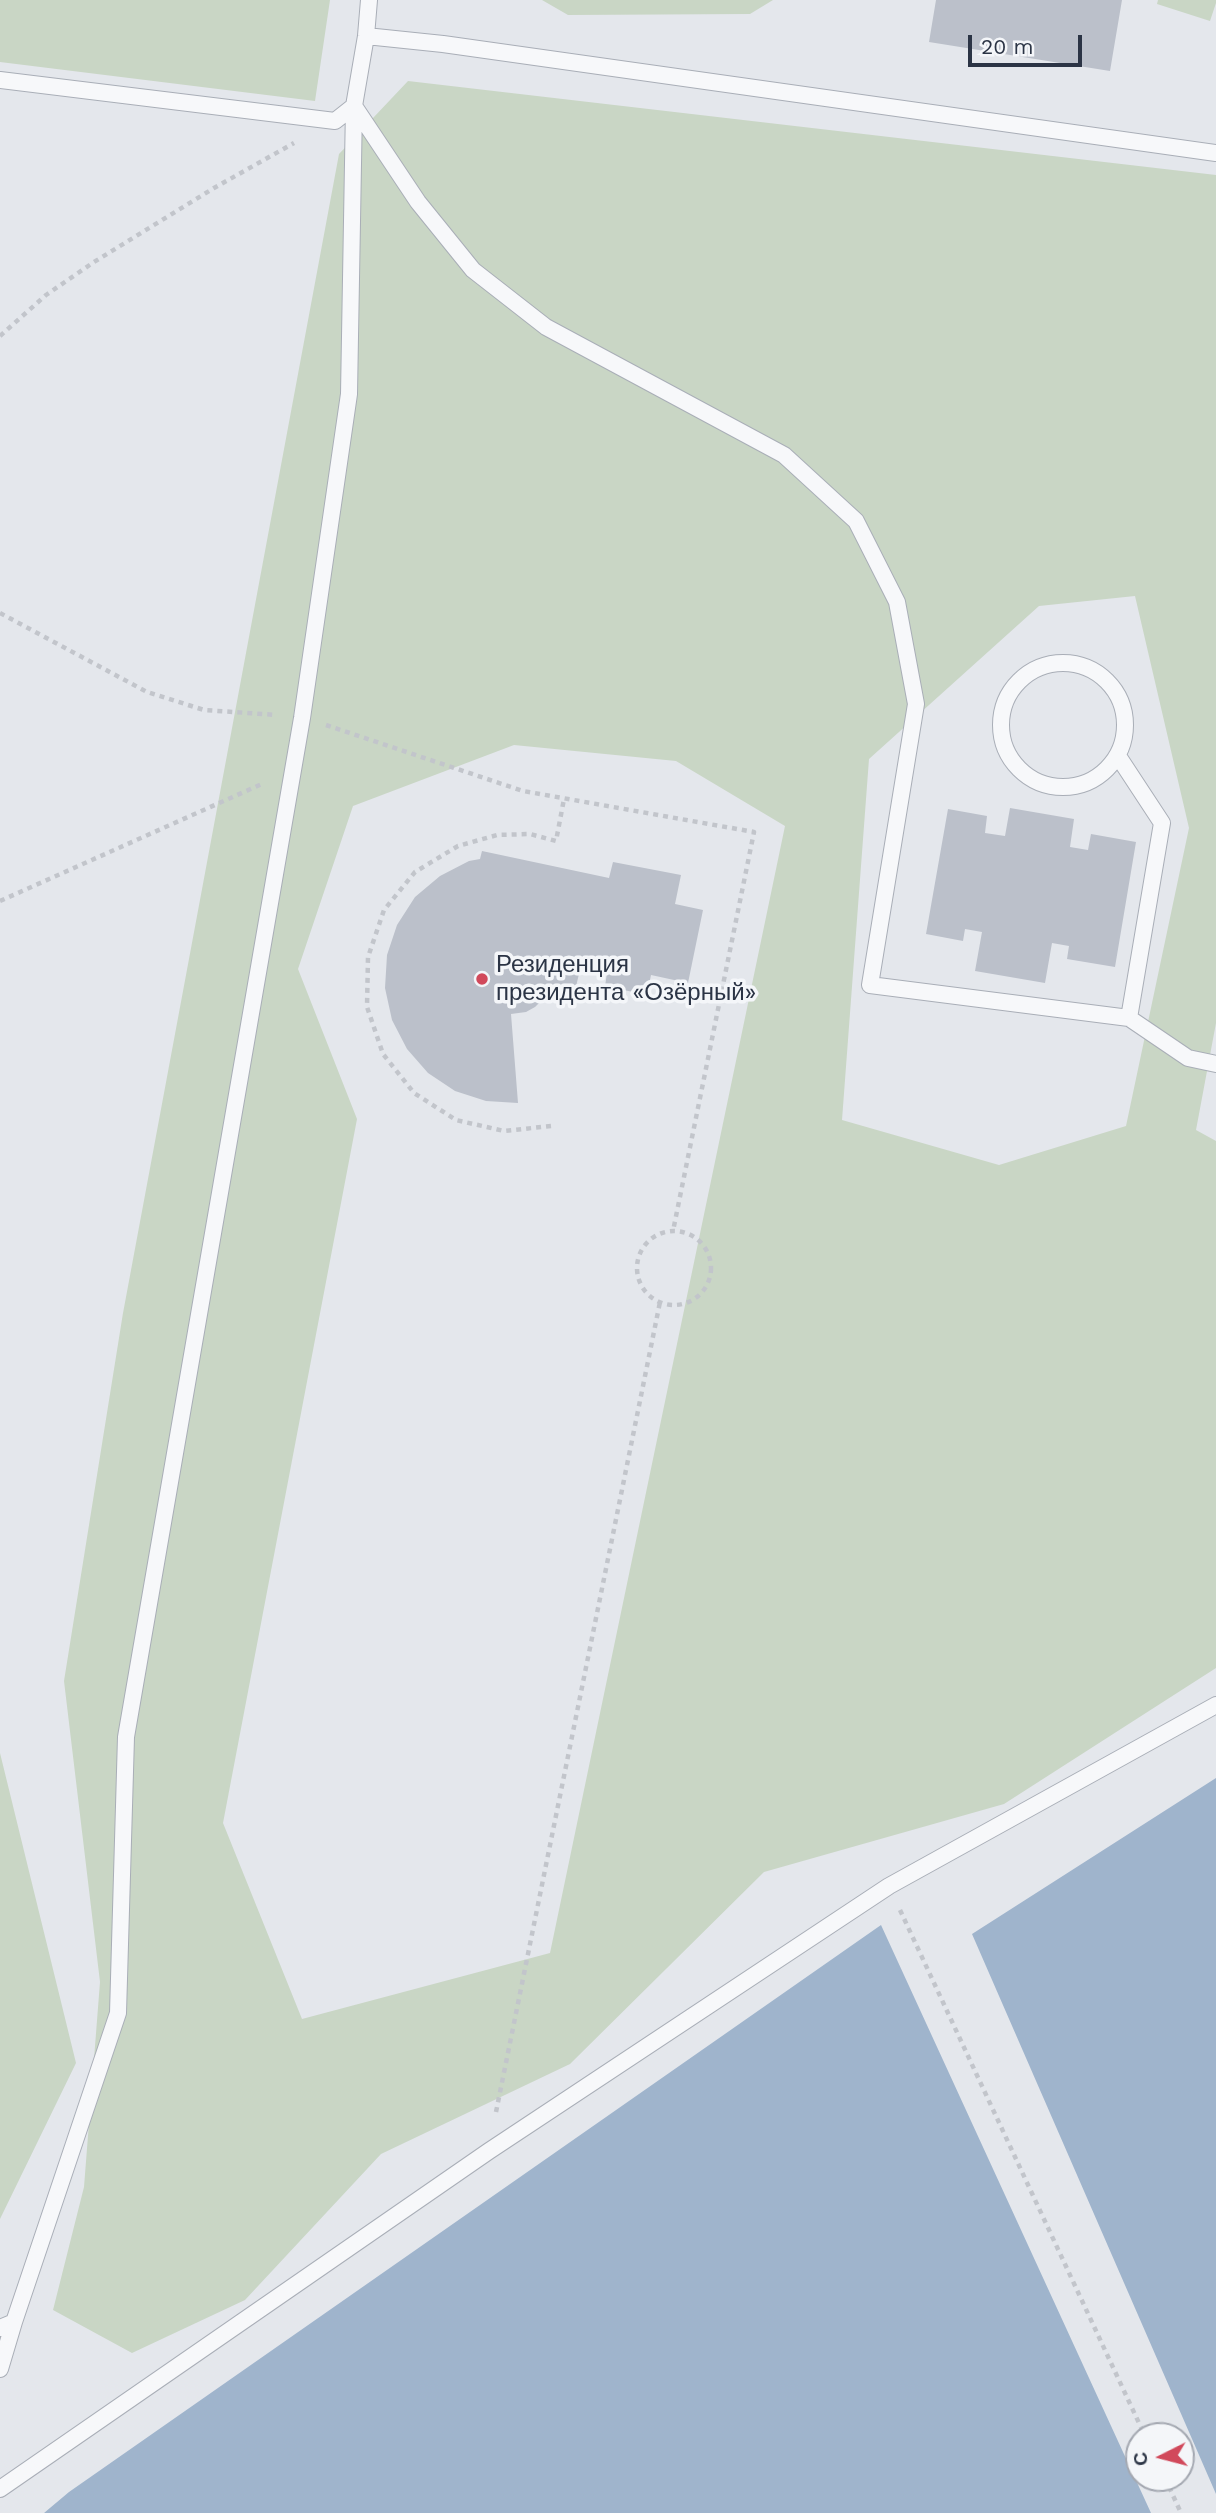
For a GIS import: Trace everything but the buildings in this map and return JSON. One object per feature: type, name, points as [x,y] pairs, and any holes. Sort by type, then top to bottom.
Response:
[{"type":"lane","points":[[0,2369],[7,2325],[118,2013],[126,1737],[302,718],[349,394],[354,106],[369,0]]},
{"type":"lane","points":[[366,36],[443,44],[1216,153]]},
{"type":"lane","points":[[0,80],[335,121],[354,106]]},
{"type":"lane","points":[[354,106],[418,202],[473,270],[546,327],[784,456],[856,522],[897,602],[916,705],[870,985],[1129,1018],[1188,1058],[1216,1064]]},
{"type":"lane","points":[[1062,662],[1084,666],[1103,677],[1117,693],[1125,713],[1125,735],[1118,756],[1106,771],[1090,782],[1071,788],[1052,787],[1033,781],[1017,769],[1007,753],[1001,734],[1002,714],[1009,694],[1023,677],[1041,667],[1062,662]]},
{"type":"lane","points":[[1118,756],[1161,823],[1129,1018]]},
{"type":"lane","points":[[0,2489],[489,2151],[889,1886],[1216,1705]]},
{"type":"path","points":[[0,336],[46,295],[94,262],[214,188],[335,121]]},
{"type":"path","points":[[0,613],[147,692],[204,710],[302,718],[523,792],[754,832],[673,1231]]},
{"type":"path","points":[[0,901],[293,770]]},
{"type":"path","points":[[551,1126],[504,1131],[456,1119],[414,1093],[383,1054],[367,1007],[368,957],[384,910],[415,872],[458,846],[497,835],[530,834],[556,841],[564,799]]},
{"type":"path","points":[[661,1233],[685,1233],[704,1247],[711,1269],[708,1281],[694,1299],[671,1305],[660,1302],[649,1295],[641,1285],[638,1261],[642,1249],[661,1233]]},
{"type":"path","points":[[489,2151],[660,1302]]},
{"type":"path","points":[[889,1886],[1138,2422]]},
{"type":"path","points":[[1171,2492],[1181,2513]]},
{"type":"green space","points":[[0,0],[330,0],[315,101],[0,62]]},
{"type":"green space","points":[[542,0],[773,0],[750,14],[568,15]]},
{"type":"green space","points":[[1158,0],[1216,0],[1216,3],[1210,21],[1157,4]]},
{"type":"green space","points":[[408,81],[1216,175],[1216,1023],[1196,1130],[1216,1141],[1216,1668],[1004,1804],[764,1872],[570,2064],[381,2154],[245,2300],[132,2353],[53,2310],[84,2187],[100,1982],[64,1681],[123,1313],[339,154]],"holes":[[[1135,596],[1189,828],[1126,1126],[999,1165],[842,1120],[869,759],[1039,606]],[[514,745],[676,761],[785,826],[550,1953],[302,2019],[223,1823],[357,1119],[298,969],[353,806]]]},
{"type":"green space","points":[[0,1753],[76,2063],[0,2219]]},
{"type":"water","points":[[1216,1778],[1216,2494],[1195,2446],[1195,2422],[1185,2422],[972,1934]]},
{"type":"water","points":[[881,1925],[1125,2456],[1125,2492],[1141,2492],[1151,2513],[44,2513],[69,2492]]},
{"type":"place","name":"Резиденция президента «Озёрный»","points":[[482,979]]}]
